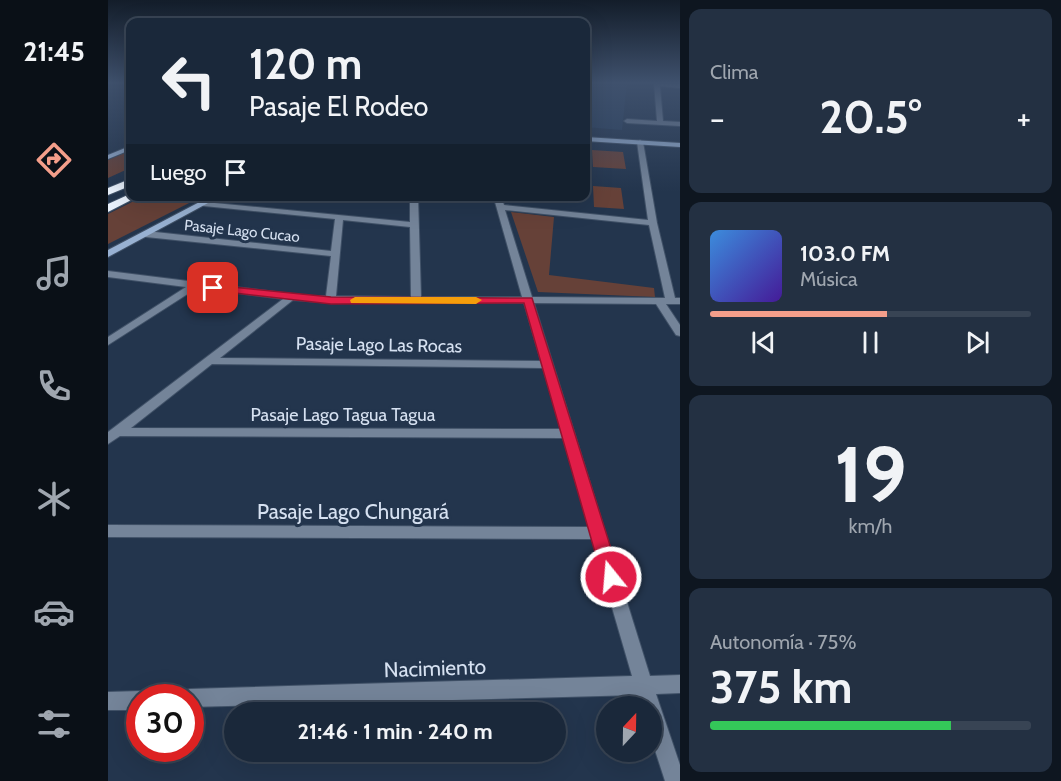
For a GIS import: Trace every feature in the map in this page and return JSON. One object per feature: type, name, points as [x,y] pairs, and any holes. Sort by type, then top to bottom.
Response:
[{"type":"highway","points":[[108,192],[126,184]]},
{"type":"highway","points":[[108,208],[126,200]]},
{"type":"main road","points":[[590,133],[680,139]]},
{"type":"main road","points":[[590,139],[680,145]]},
{"type":"main road","points":[[108,157],[126,150]]},
{"type":"main road","points":[[108,254],[209,201]]},
{"type":"street","points":[[627,121],[680,124]]},
{"type":"street","points":[[108,274],[194,286],[331,300],[676,301],[653,223],[640,142]]},
{"type":"street","points":[[414,201],[416,301]]},
{"type":"street","points":[[647,696],[499,201],[653,223]]},
{"type":"street","points":[[204,204],[414,225]]},
{"type":"street","points":[[331,300],[339,217]]},
{"type":"street","name":"Pasaje Lago Cucao","points":[[146,234],[335,254]]},
{"type":"street","points":[[108,342],[194,286]]},
{"type":"street","points":[[113,436],[290,297]]},
{"type":"street","points":[[659,301],[680,333]]},
{"type":"street","name":"Pasaje Lago Las Rocas","points":[[209,361],[548,365]]},
{"type":"street","name":"Pasaje Lago Tagua Tagua","points":[[113,436],[568,434]]},
{"type":"street","name":"Pasaje Lago Chungará","points":[[108,531],[598,533]]},
{"type":"street","name":"Nacimiento","points":[[204,698],[680,684]]},
{"type":"street","points":[[108,701],[126,700]]},
{"type":"street","points":[[662,741],[675,781]]},
{"type":"shaded area","points":[[590,119],[623,119],[622,130],[590,127]]},
{"type":"shaded area","points":[[592,150],[623,152],[626,169],[593,167]]},
{"type":"shaded area","points":[[126,152],[126,170],[108,178],[108,160]]},
{"type":"shaded area","points":[[593,186],[621,188],[624,209],[594,207]]},
{"type":"shaded area","points":[[134,201],[193,201],[108,244],[108,214]]},
{"type":"shaded area","points":[[511,212],[554,217],[549,275],[654,288],[655,297],[538,292]]},
{"type":"slow traffic","points":[[355,300],[476,300]]},
{"type":"route","points":[[213,288],[331,300],[528,300],[611,577]]}]
